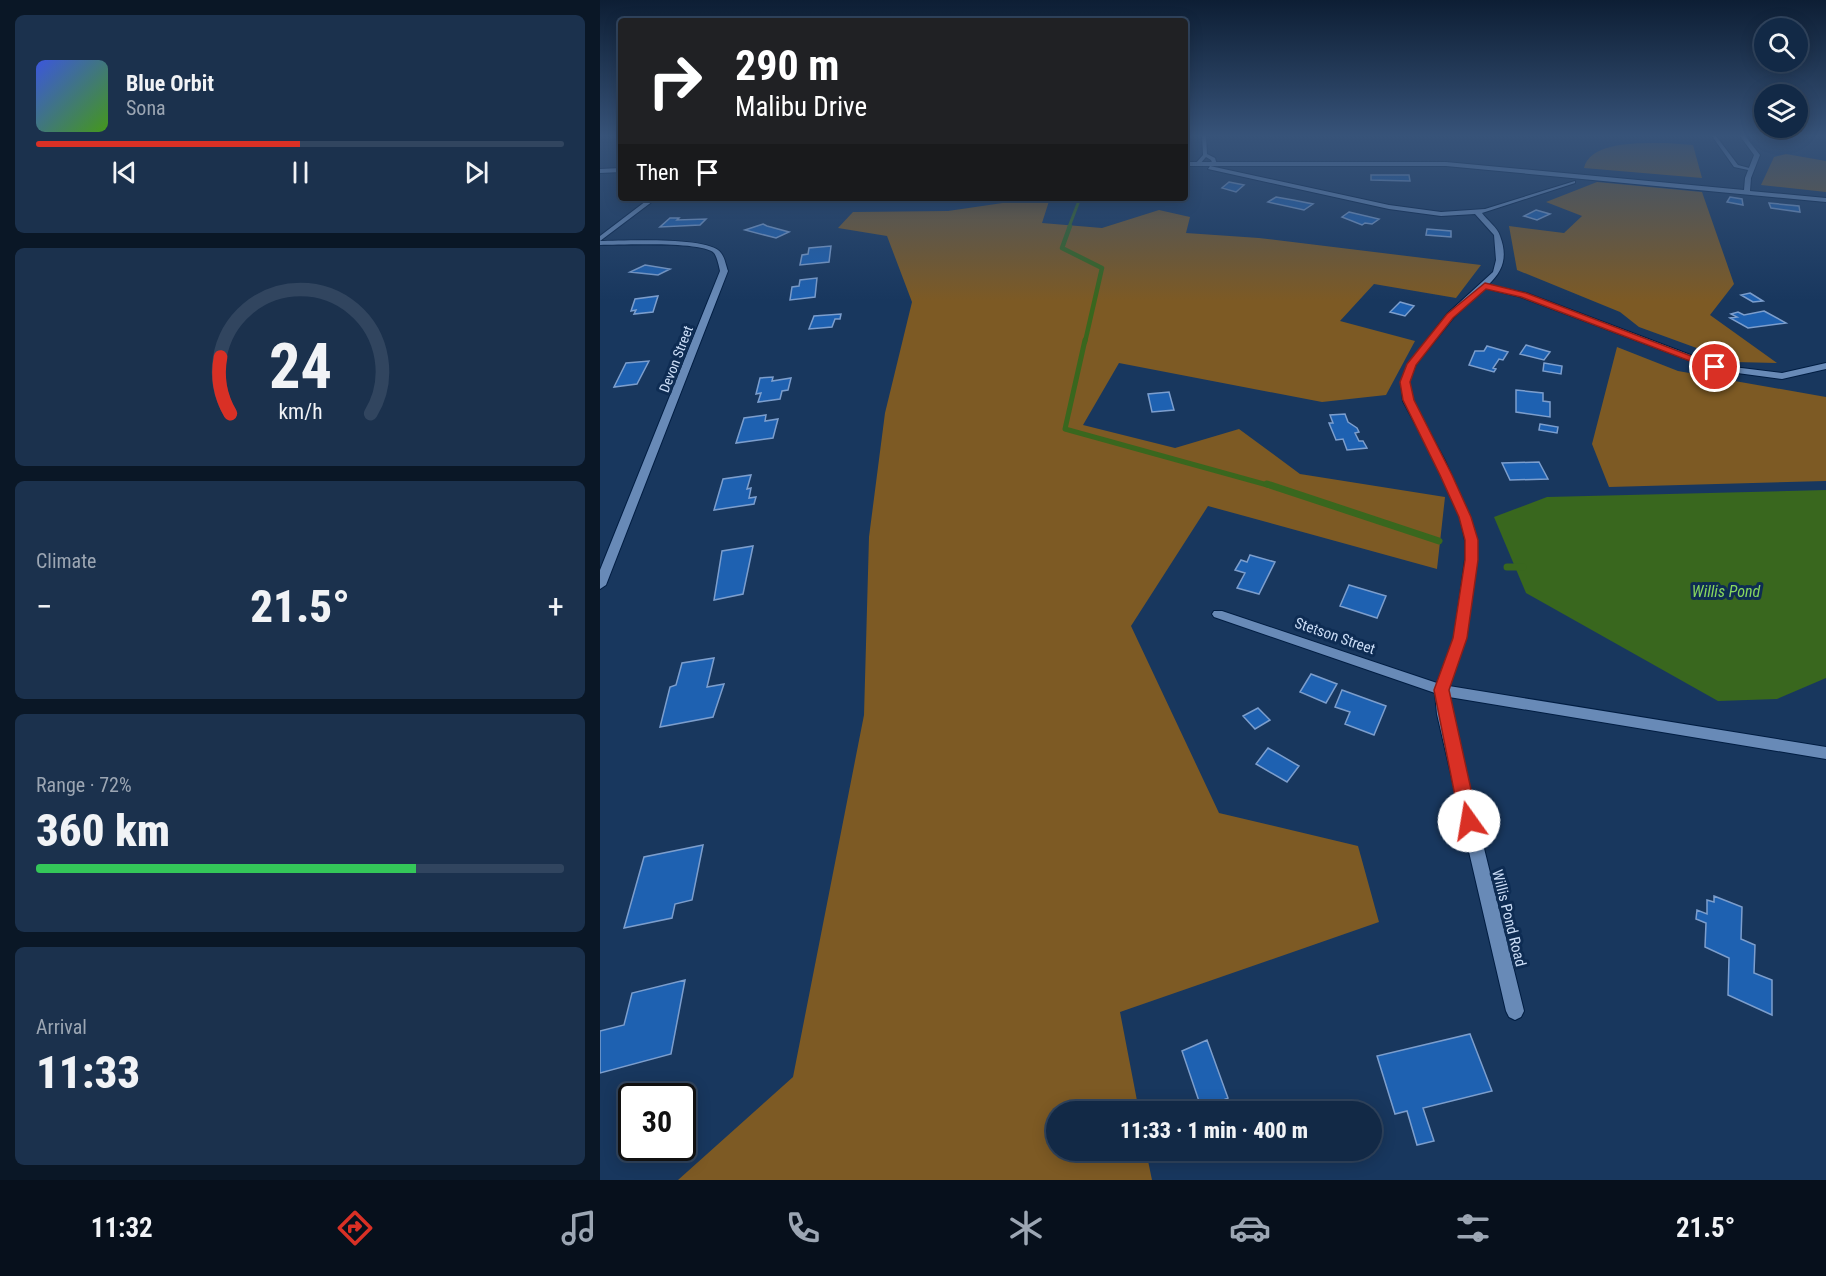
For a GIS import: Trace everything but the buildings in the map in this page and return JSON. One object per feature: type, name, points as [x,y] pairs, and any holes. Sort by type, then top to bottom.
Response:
[{"type":"street","points":[[1313,191],[1401,210],[1441,214],[1478,213],[1546,191]]},
{"type":"street","points":[[1748,191],[1826,200]]},
{"type":"street","points":[[600,241],[650,201]]},
{"type":"street","name":"Willis Pond Road","points":[[1478,213],[1497,235],[1500,247],[1496,273],[1485,286],[1450,316],[1412,364],[1405,382],[1408,400],[1440,461],[1465,517],[1471,540],[1471,560],[1460,638],[1441,690],[1447,725],[1515,1011]]},
{"type":"street","name":"Devon Street","points":[[600,241],[701,245],[718,253],[724,271],[600,585]]},
{"type":"street","points":[[1485,286],[1523,295],[1715,367],[1782,376],[1826,366]]},
{"type":"street","name":"Stetson Street","points":[[1218,614],[1441,690],[1826,753]]},
{"type":"shaded area","points":[[1574,191],[1702,192],[1734,284],[1710,315],[1777,363],[1735,362],[1639,327],[1620,312],[1517,270],[1509,226],[1564,233],[1582,216],[1546,202]]},
{"type":"shaded area","points":[[1016,201],[1049,201],[1042,223],[1102,228],[1159,210],[1190,217],[1186,233],[1259,238],[1481,265],[1456,298],[1374,284],[1340,321],[1415,341],[1386,395],[1322,402],[1119,363],[1083,425],[1175,448],[1239,429],[1300,474],[1445,497],[1437,569],[1208,506],[1131,626],[1219,813],[1358,846],[1379,922],[1120,1012],[1137,1101],[1046,1101],[1046,1161],[1148,1161],[1152,1180],[678,1180],[793,1077],[864,715],[869,537],[885,413],[912,302],[887,236],[838,228],[853,212],[948,211]]},
{"type":"shaded area","points":[[1617,347],[1678,371],[1826,397],[1826,481],[1609,487],[1592,444]]},
{"type":"water","name":"Willis Pond","points":[[1826,490],[1826,678],[1777,699],[1718,701],[1526,593],[1494,517],[1547,497]]},
{"type":"waterway","points":[[1069,227],[1079,201]]},
{"type":"waterway","points":[[1070,226],[1062,248],[1102,268],[1085,342]]},
{"type":"waterway","points":[[1085,340],[1065,429],[1271,486]]},
{"type":"waterway","points":[[1267,484],[1439,541]]},
{"type":"waterway","points":[[1507,567],[1523,567]]},
{"type":"route","points":[[1469,821],[1444,714],[1441,690],[1460,638],[1471,560],[1471,540],[1465,517],[1408,400],[1405,382],[1412,364],[1428,347],[1450,316],[1485,286],[1523,295],[1715,367]]}]
